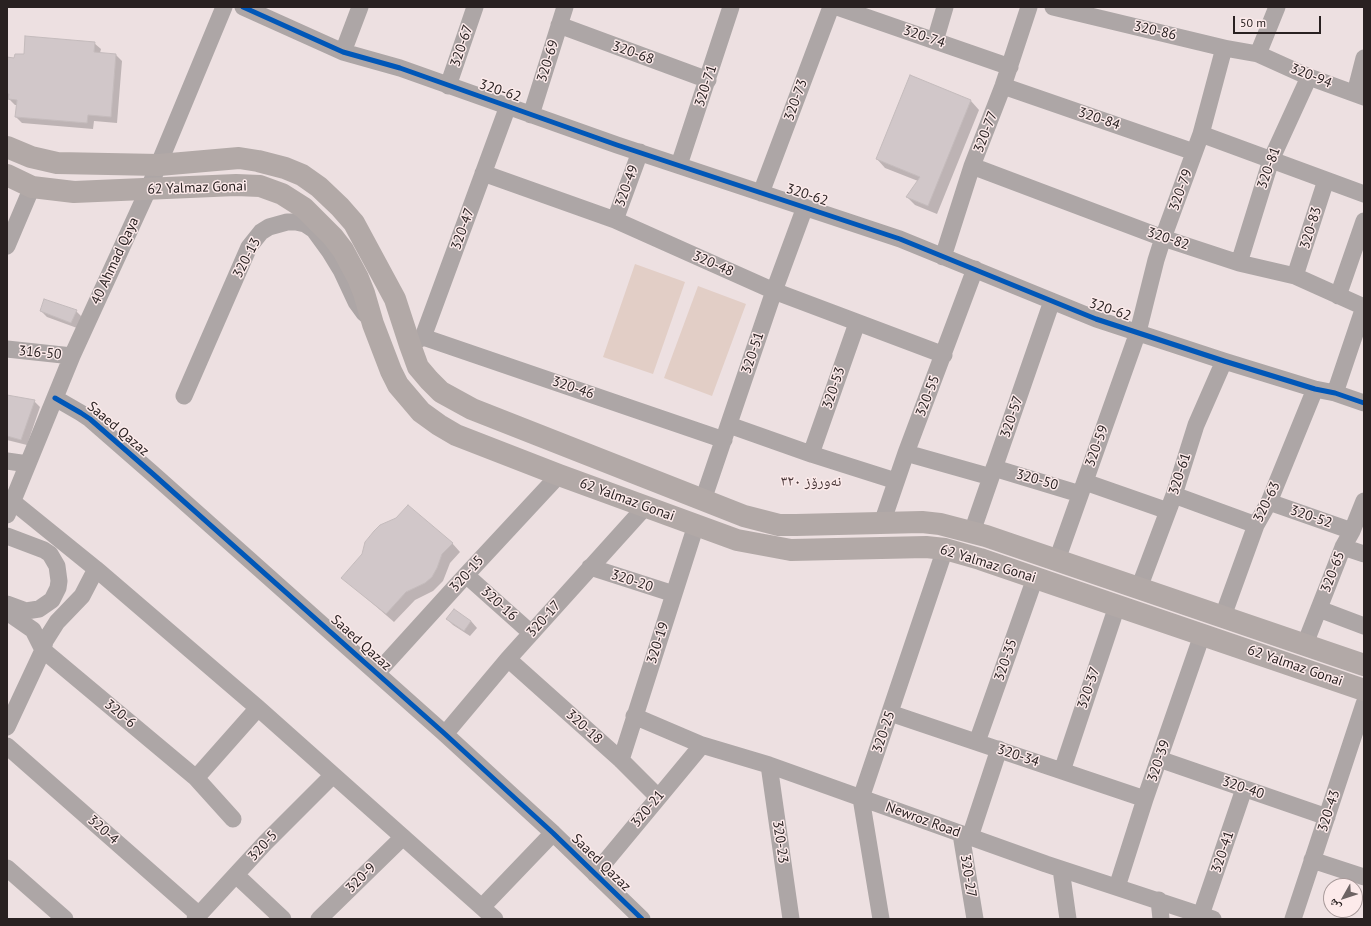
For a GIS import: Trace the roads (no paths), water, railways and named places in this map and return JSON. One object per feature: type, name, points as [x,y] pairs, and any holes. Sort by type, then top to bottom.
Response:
[{"type":"main road","name":"62 Yalmaz Gonai","points":[[7,148],[31,158],[57,163],[159,165],[239,158],[285,168],[302,175],[319,187],[354,223],[416,341],[418,367],[441,392],[472,409],[744,516],[779,525],[882,523],[940,524],[972,532],[1057,560],[1364,665]]},
{"type":"main road","name":"62 Yalmaz Gonai","points":[[7,176],[32,187],[74,192],[242,185],[260,186],[282,194],[304,208],[334,237],[358,278],[373,324],[391,371],[398,385],[421,412],[456,435],[559,475],[737,540],[791,550],[926,547],[945,549],[980,559],[1364,690]]},
{"type":"main road","points":[[842,524],[843,549]]},
{"type":"street","name":"40 Ahmad Qaya","points":[[10,508],[72,356],[159,165],[224,7]]},
{"type":"street","name":"320-62","points":[[243,7],[343,52],[400,68],[531,115],[900,239],[1096,319],[1224,361],[1335,393],[1364,403]]},
{"type":"street","points":[[343,52],[360,7]]},
{"type":"street","name":"320-67","points":[[448,86],[475,7]]},
{"type":"street","name":"320-69","points":[[531,115],[558,25],[565,7]]},
{"type":"street","name":"320-71","points":[[679,165],[731,7]]},
{"type":"street","name":"320-73","points":[[762,193],[831,7]]},
{"type":"street","name":"320-74","points":[[838,7],[1010,67]]},
{"type":"street","points":[[935,41],[945,7]]},
{"type":"street","name":"320-77","points":[[943,257],[972,166],[1010,67],[1029,7]]},
{"type":"street","name":"320-86","points":[[1053,7],[1224,48],[1258,54]]},
{"type":"street","points":[[1258,54],[1275,9]]},
{"type":"street","name":"320-68","points":[[558,25],[708,80]]},
{"type":"street","name":"320-79","points":[[1138,332],[1163,238],[1200,134],[1224,48]]},
{"type":"street","name":"320-94","points":[[1258,54],[1309,77],[1359,95]]},
{"type":"street","points":[[1359,95],[1364,58]]},
{"type":"street","name":"320-81","points":[[1239,263],[1271,160],[1309,77]]},
{"type":"street","name":"320-84","points":[[1003,86],[1194,152]]},
{"type":"street","name":"320-47","points":[[416,341],[508,106]]},
{"type":"street","points":[[1200,134],[1364,194]]},
{"type":"street","name":"320-49","points":[[615,220],[640,152]]},
{"type":"street","name":"320-82","points":[[972,166],[1163,238],[1239,263],[1295,276],[1364,307]]},
{"type":"street","name":"320-48","points":[[483,173],[615,220],[774,291],[944,354]]},
{"type":"street","name":"320-83","points":[[1295,276],[1326,180]]},
{"type":"street","points":[[7,246],[32,187]]},
{"type":"street","name":"320-51","points":[[703,500],[774,291],[805,207]]},
{"type":"street","points":[[1338,296],[1364,221]]},
{"type":"street","name":"320-13","points":[[184,396],[249,247],[261,232],[269,227],[287,222],[301,223],[314,230],[337,264],[356,302],[373,324]]},
{"type":"street","name":"320-55","points":[[882,523],[906,453],[975,269]]},
{"type":"street","name":"320-57","points":[[972,532],[1052,301]]},
{"type":"street","points":[[1335,393],[1364,307]]},
{"type":"street","name":"320-53","points":[[811,454],[857,323]]},
{"type":"street","name":"320-59","points":[[1057,560],[1138,332]]},
{"type":"street","name":"320-46","points":[[416,341],[727,433],[811,454],[896,481]]},
{"type":"street","name":"316-50","points":[[7,350],[72,356]]},
{"type":"street","name":"320-61","points":[[1139,588],[1171,503],[1196,425],[1224,361]]},
{"type":"street","name":"320-63","points":[[1223,616],[1256,525],[1269,502],[1315,388]]},
{"type":"street","name":"Saaed Qazaz","points":[[55,398],[81,413],[103,429],[377,673],[553,833],[642,919]]},
{"type":"street","name":"320-50","points":[[906,453],[993,472],[1171,503],[1256,525]]},
{"type":"street","points":[[7,461],[28,464]]},
{"type":"street","name":"320-15","points":[[377,673],[559,475]]},
{"type":"street","name":"320-65","points":[[1306,644],[1343,547],[1352,531],[1364,501]]},
{"type":"street","name":"320-52","points":[[1269,502],[1352,531]]},
{"type":"street","name":"320-17","points":[[444,734],[508,659],[646,506]]},
{"type":"street","points":[[10,508],[96,569],[258,708],[495,919]]},
{"type":"street","name":"320-19","points":[[621,760],[696,525]]},
{"type":"street","points":[[7,536],[44,550],[50,554],[57,566],[59,580],[58,588],[52,600],[39,609],[26,612],[7,604]]},
{"type":"street","points":[[1343,547],[1364,554]]},
{"type":"street","name":"320-25","points":[[881,919],[861,798],[945,549]]},
{"type":"street","name":"320-20","points":[[590,567],[674,594]]},
{"type":"street","points":[[7,727],[50,632],[78,601],[96,569]]},
{"type":"street","name":"320-16","points":[[466,575],[532,633]]},
{"type":"street","name":"320-35","points":[[977,742],[1035,578]]},
{"type":"street","name":"320-37","points":[[1062,771],[1117,606]]},
{"type":"street","points":[[1319,608],[1364,626]]},
{"type":"street","name":"320-6","points":[[7,612],[32,630],[43,650],[196,778],[233,819]]},
{"type":"street","name":"320-39","points":[[1117,887],[1145,799],[1202,635]]},
{"type":"street","name":"320-18","points":[[508,659],[621,760],[658,798]]},
{"type":"street","name":"320-43","points":[[1292,919],[1364,704]]},
{"type":"street","points":[[196,778],[258,708]]},
{"type":"street","name":"320-34","points":[[890,713],[1145,799]]},
{"type":"street","name":"Newroz Road","points":[[634,716],[702,744],[769,765],[1061,869],[1207,917]]},
{"type":"street","name":"320-21","points":[[595,874],[702,744]]},
{"type":"street","name":"320-4","points":[[7,746],[197,917]]},
{"type":"street","points":[[966,835],[999,749]]},
{"type":"street","name":"320-40","points":[[1159,759],[1327,817]]},
{"type":"street","name":"320-23","points":[[769,765],[791,919]]},
{"type":"street","name":"320-5","points":[[197,917],[265,842],[333,775]]},
{"type":"street","name":"320-41","points":[[1207,917],[1244,789]]},
{"type":"street","points":[[482,907],[553,833]]},
{"type":"street","name":"320-27","points":[[966,835],[975,919]]},
{"type":"street","name":"320-9","points":[[319,919],[402,836]]},
{"type":"street","points":[[1312,860],[1364,877]]},
{"type":"street","points":[[7,868],[65,919]]},
{"type":"street","points":[[1061,869],[1068,919]]},
{"type":"street","points":[[236,875],[283,919]]},
{"type":"street","points":[[1159,900],[1161,919]]},
{"type":"district","name":"نەورۆز ٣٢٠","points":[[811,482]]}]
